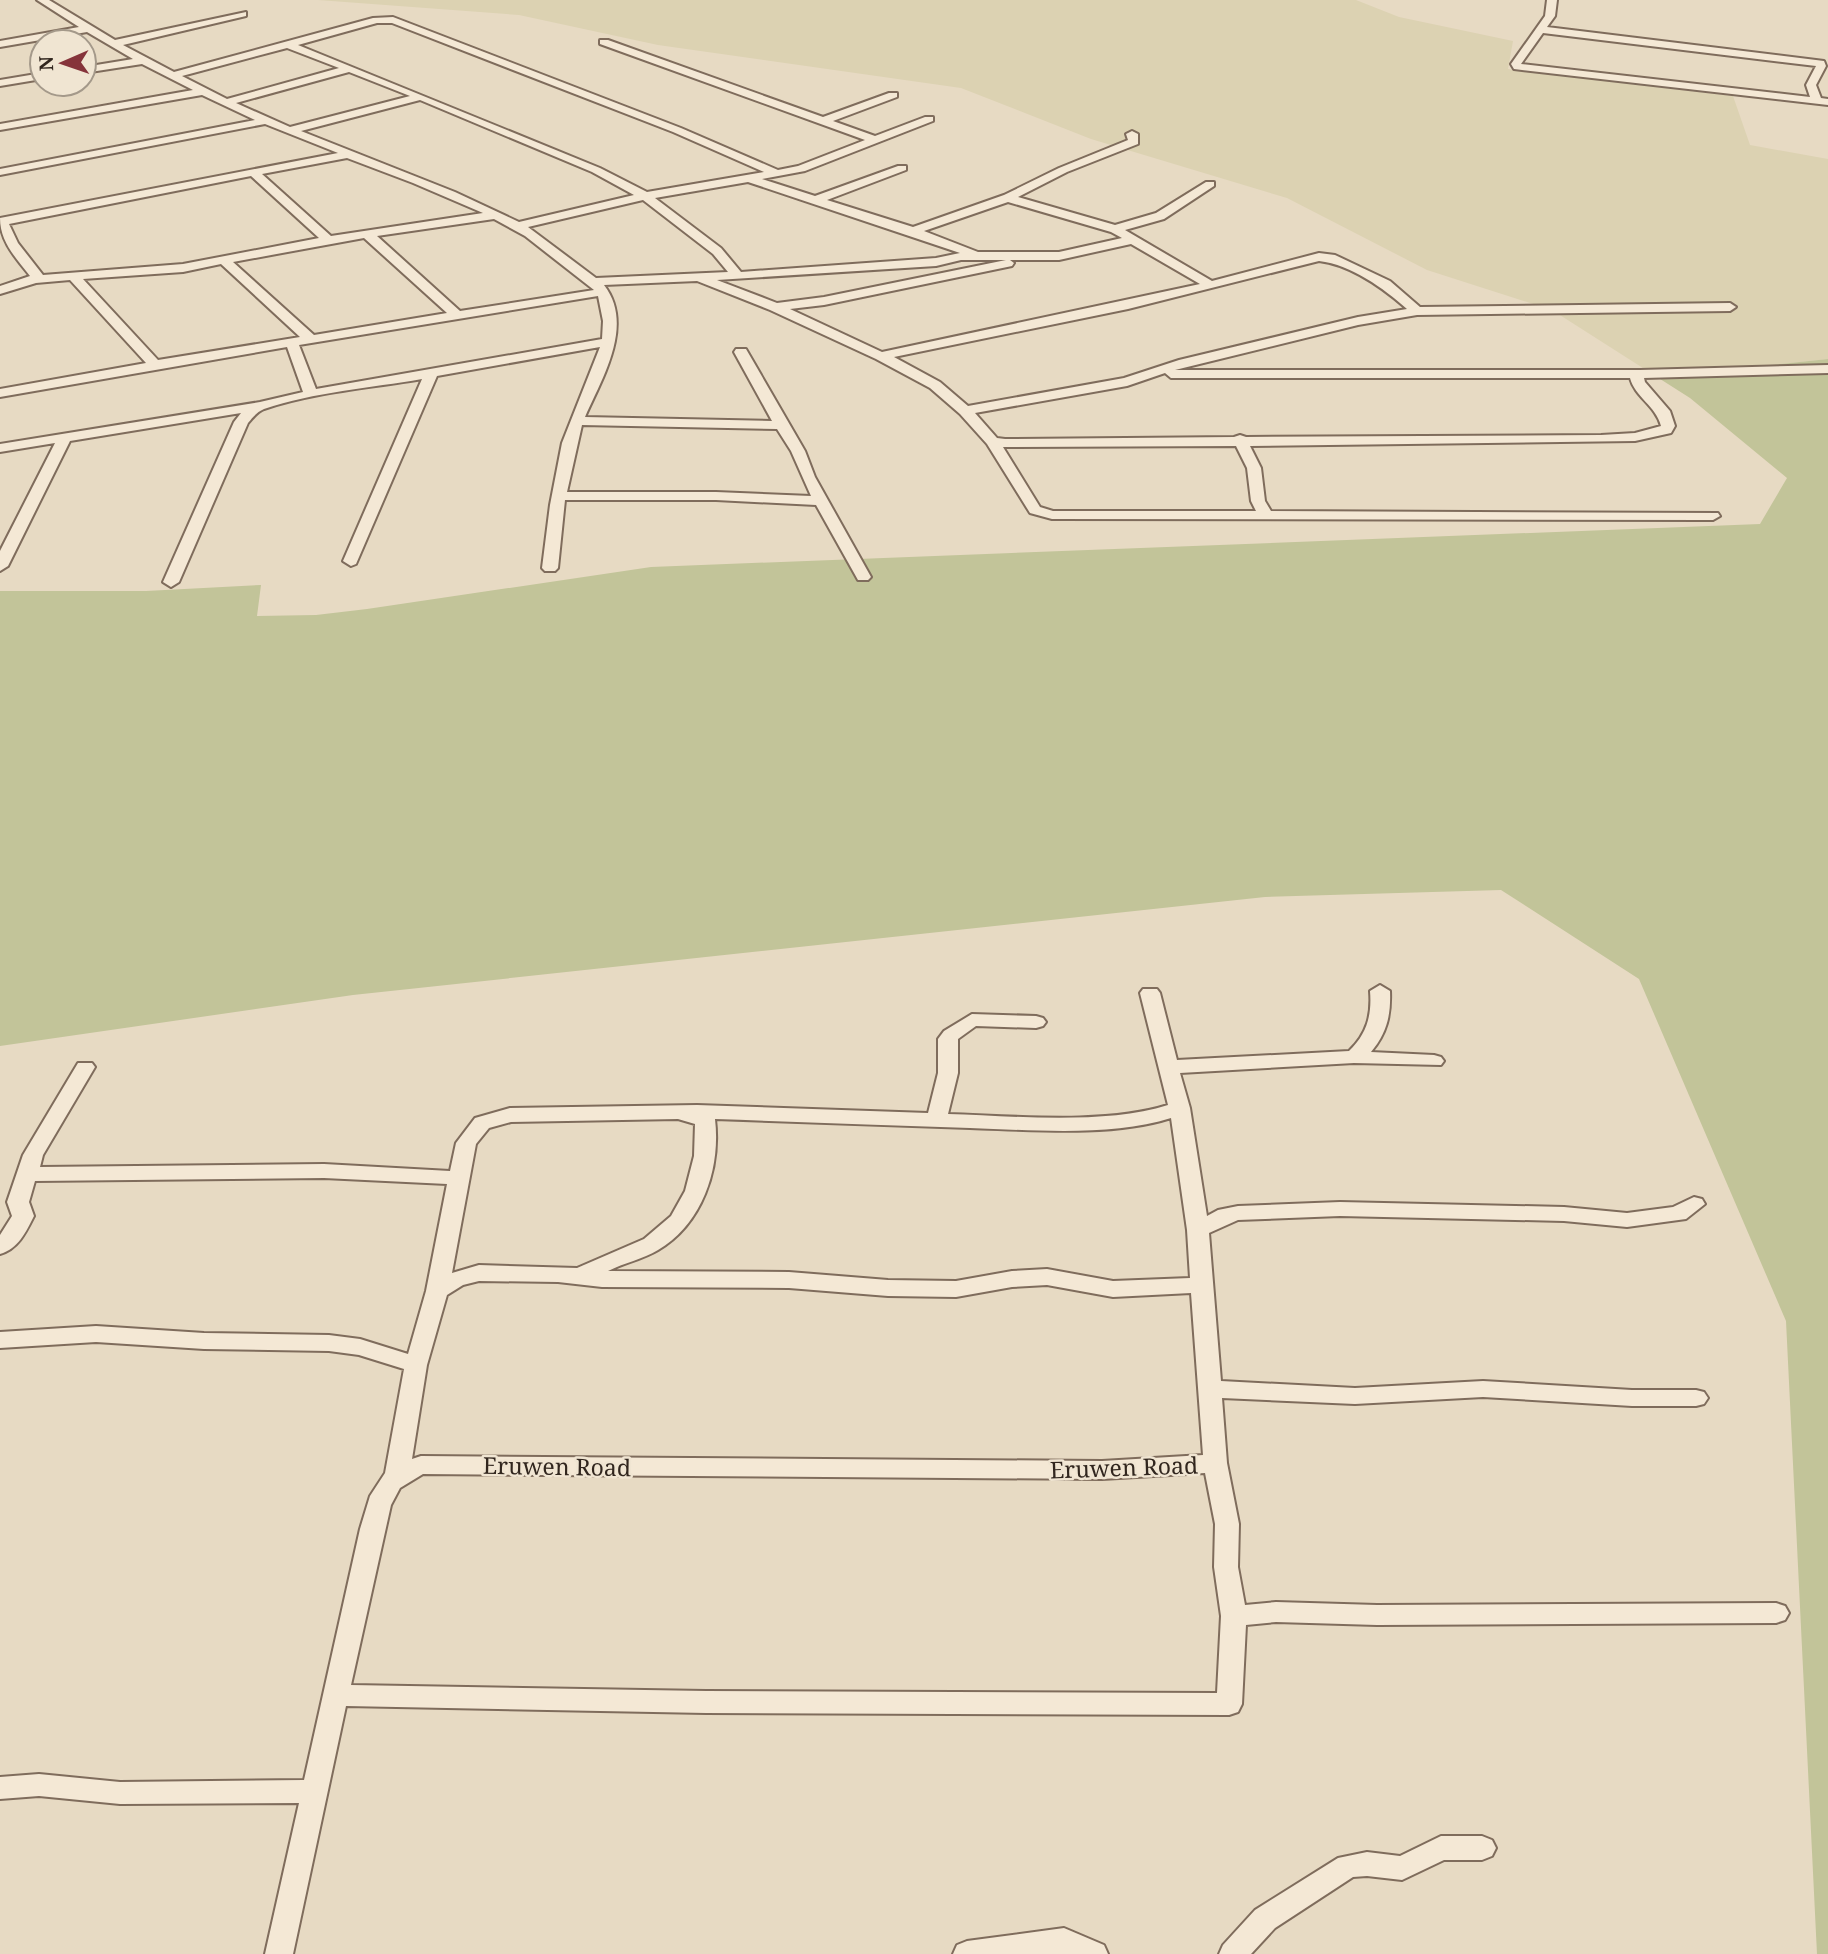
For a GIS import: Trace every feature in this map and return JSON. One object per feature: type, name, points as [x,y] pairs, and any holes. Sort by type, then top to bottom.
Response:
[{"type":"street","points":[[42,0],[85,28]]},
{"type":"street","points":[[1552,0],[1550,16],[1516,64],[1518,67],[1828,102]]},
{"type":"street","points":[[112,44],[242,14]]},
{"type":"street","points":[[175,75],[377,20],[398,22],[677,130],[778,174]]},
{"type":"street","points":[[1539,29],[1820,63],[1811,85],[1816,94],[1815,99]]},
{"type":"street","points":[[98,36],[228,102],[518,226],[597,287],[607,301],[608,342],[570,439],[559,496],[550,568]]},
{"type":"street","points":[[0,44],[28,39]]},
{"type":"street","points":[[604,42],[873,139]]},
{"type":"street","points":[[290,45],[596,170],[645,196],[716,251],[738,276]]},
{"type":"street","points":[[98,68],[144,60]]},
{"type":"street","points":[[228,102],[348,69]]},
{"type":"street","points":[[0,83],[28,78]]},
{"type":"street","points":[[0,127],[206,91]]},
{"type":"street","points":[[822,121],[893,95]]},
{"type":"street","points":[[291,130],[418,97]]},
{"type":"street","points":[[518,226],[645,196],[753,180],[801,169],[929,119]]},
{"type":"street","points":[[0,172],[268,120]]},
{"type":"street","points":[[913,231],[1008,198],[1063,170],[1134,142],[1132,134]]},
{"type":"street","points":[[37,279],[37,275],[8,237],[1,222],[52,210],[348,155]]},
{"type":"street","points":[[811,200],[834,195],[902,168]]},
{"type":"street","points":[[254,173],[328,240]]},
{"type":"street","points":[[753,180],[913,231],[976,255]]},
{"type":"street","points":[[1115,229],[1160,216],[1210,184]]},
{"type":"street","points":[[1008,198],[1115,229],[1210,285]]},
{"type":"street","points":[[0,290],[37,279],[183,268],[328,240],[496,215]]},
{"type":"street","points":[[369,236],[458,316]]},
{"type":"street","points":[[0,392],[458,316],[597,287],[697,277],[936,262],[961,256],[1059,256],[1132,240]]},
{"type":"street","points":[[775,307],[824,301],[1037,257]]},
{"type":"street","points":[[881,356],[1210,285],[1312,258],[1327,257],[1386,284],[1417,311]]},
{"type":"street","points":[[225,261],[310,339]]},
{"type":"street","points":[[936,262],[958,274]]},
{"type":"street","points":[[75,277],[155,365]]},
{"type":"street","points":[[697,277],[775,307],[881,356],[936,385],[965,411],[993,442],[1030,504],[1044,514],[1713,516]]},
{"type":"street","points":[[965,411],[1119,384],[1179,364],[1358,321],[1417,311],[1730,307]]},
{"type":"street","points":[[292,342],[311,394]]},
{"type":"street","points":[[0,448],[260,406],[311,394],[608,342]]},
{"type":"street","points":[[741,352],[798,451],[821,501],[863,577]]},
{"type":"street","points":[[1152,374],[1640,374],[1659,371],[1828,369]]},
{"type":"street","points":[[351,561],[431,374]]},
{"type":"street","points":[[993,442],[1601,439],[1666,430],[1668,422],[1639,383],[1637,377],[1640,374]]},
{"type":"street","points":[[171,582],[241,422],[250,411],[260,406]]},
{"type":"street","points":[[578,421],[781,425]]},
{"type":"street","points":[[0,566],[55,461],[64,438]]},
{"type":"street","points":[[1240,439],[1254,468],[1258,501],[1266,516]]},
{"type":"street","points":[[559,496],[704,496],[821,501]]},
{"type":"street","points":[[1354,1057],[1368,1044],[1378,1027],[1382,1009],[1380,991]]},
{"type":"street","points":[[336,1695],[706,1702],[1229,1704],[1234,1616],[1226,1567],[1227,1524],[1215,1463],[1198,1230],[1180,1108],[1150,993]]},
{"type":"street","points":[[936,1121],[948,1073],[948,1039],[951,1035],[972,1020],[1036,1022]]},
{"type":"street","points":[[1169,1067],[1354,1057],[1434,1061]]},
{"type":"street","points":[[0,1247],[13,1235],[23,1216],[18,1202],[33,1155],[85,1067]]},
{"type":"street","points":[[279,1954],[372,1529],[381,1494],[397,1474],[416,1365],[436,1290],[466,1143],[482,1123],[510,1115],[680,1114],[936,1121],[1100,1122],[1155,1116],[1180,1108]]},
{"type":"street","points":[[578,1276],[651,1245],[673,1229],[688,1210],[699,1182],[706,1135],[705,1120],[680,1114]]},
{"type":"street","points":[[27,1174],[324,1171],[448,1177]]},
{"type":"street","points":[[1198,1230],[1226,1215],[1238,1213],[1340,1209],[1458,1211],[1564,1214],[1627,1220],[1678,1214],[1693,1204]]},
{"type":"street","points":[[436,1290],[456,1279],[479,1273],[789,1280],[888,1288],[956,1289],[1012,1279],[1046,1278],[1112,1289],[1203,1285]]},
{"type":"street","points":[[0,1340],[96,1334],[329,1343],[360,1347],[416,1365]]},
{"type":"street","points":[[1211,1388],[1260,1393],[1355,1396],[1483,1390],[1632,1398],[1696,1398]]},
{"type":"street","name":"Eruwen Road","points":[[397,1474],[421,1465],[1102,1470],[1215,1463]]},
{"type":"street","points":[[1234,1616],[1276,1612],[1377,1615],[1776,1613]]},
{"type":"street","points":[[0,1788],[39,1785],[120,1793],[315,1791]]},
{"type":"street","points":[[1233,1954],[1265,1919],[1348,1866],[1367,1864],[1402,1868],[1441,1848],[1482,1847]]},
{"type":"street","points":[[967,1954],[1064,1941],[1094,1954]]},
{"type":"shaded area","points":[[318,0],[1356,0],[1399,17],[1513,41],[1508,69],[1733,96],[1750,145],[1828,159],[1828,359],[1657,377],[1552,310],[1427,270],[1287,198],[1091,139],[961,88],[658,45],[519,15]]},
{"type":"green space","points":[[1828,359],[1828,1954],[1817,1954],[1786,1321],[1639,979],[1501,890],[1265,897],[353,995],[0,1046],[0,591],[146,591],[261,585],[257,616],[316,615],[651,567],[1760,524],[1787,478],[1690,398],[1657,377]]}]
